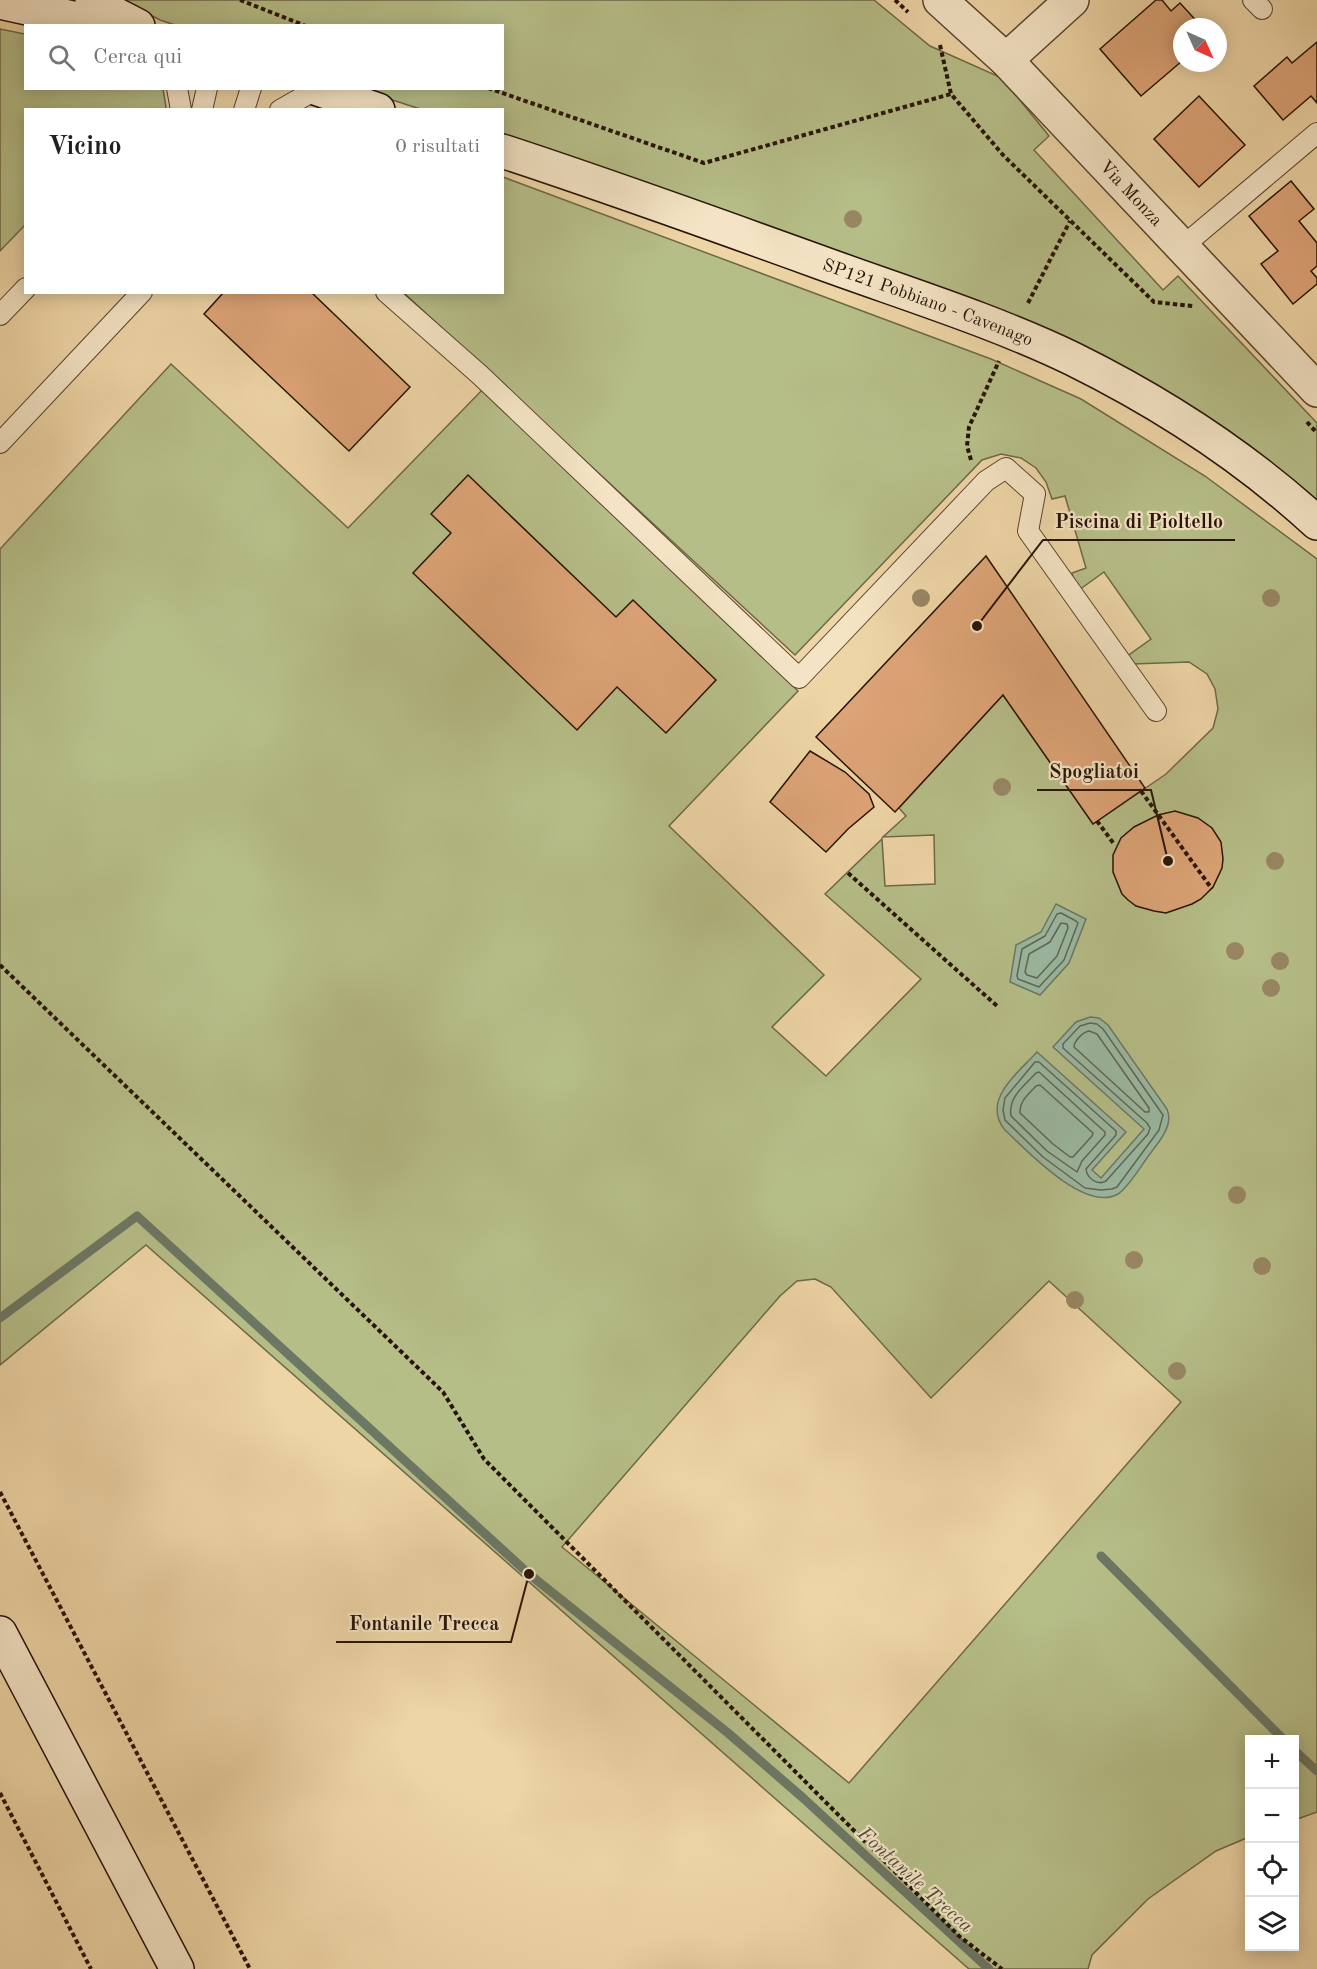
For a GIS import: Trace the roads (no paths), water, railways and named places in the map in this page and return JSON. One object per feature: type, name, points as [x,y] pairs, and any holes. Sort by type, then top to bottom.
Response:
[{"type":"street","points":[[88,0],[134,24]]},
{"type":"street","points":[[1006,60],[1072,0]]},
{"type":"street","points":[[0,2],[100,24]]},
{"type":"street","name":"Via Monza","points":[[926,8],[1006,60],[1182,247],[1310,403]]},
{"type":"street","points":[[319,90],[372,108]]},
{"type":"street","name":"SP121 Pobbiano - Cavenago","points":[[504,152],[986,322],[1072,359],[1189,425],[1232,454],[1317,523]]},
{"type":"street","points":[[0,1633],[177,1969]]},
{"type":"lane","points":[[177,90],[182,108]]},
{"type":"lane","points":[[202,108],[207,90]]},
{"type":"lane","points":[[245,108],[250,90]]},
{"type":"lane","points":[[283,108],[314,90]]},
{"type":"lane","points":[[1182,247],[1317,133]]},
{"type":"lane","points":[[0,315],[24,290]]},
{"type":"lane","points":[[0,443],[140,294]]},
{"type":"lane","points":[[388,294],[480,375],[799,678],[986,482],[1006,468],[1035,494],[1029,531],[1156,711]]},
{"type":"water","points":[[1056,904],[1086,919],[1069,963],[1040,995],[1010,982],[1016,945],[1041,932]]},
{"type":"water","points":[[1090,1017],[1099,1018],[1108,1025],[1169,1115],[1164,1133],[1131,1181],[1118,1194],[1105,1198],[1089,1195],[1073,1187],[1041,1164],[1004,1129],[998,1118],[997,1107],[1005,1087],[1037,1052],[1126,1132],[1092,1170],[1101,1178],[1144,1129],[1053,1047],[1076,1022]]},
{"type":"waterway","name":"Fontanile Trecca","points":[[0,1318],[137,1216],[529,1574],[728,1733],[802,1797],[989,1969]]},
{"type":"waterway","points":[[1101,1556],[1279,1735]]},
{"type":"waterway","points":[[1299,1755],[1317,1771]]},
{"type":"place","name":"Piscina di Pioltello","points":[[977,626]]},
{"type":"place","name":"Spogliatoi","points":[[1168,861]]},
{"type":"place","name":"Fontanile Trecca","points":[[529,1574]]}]
